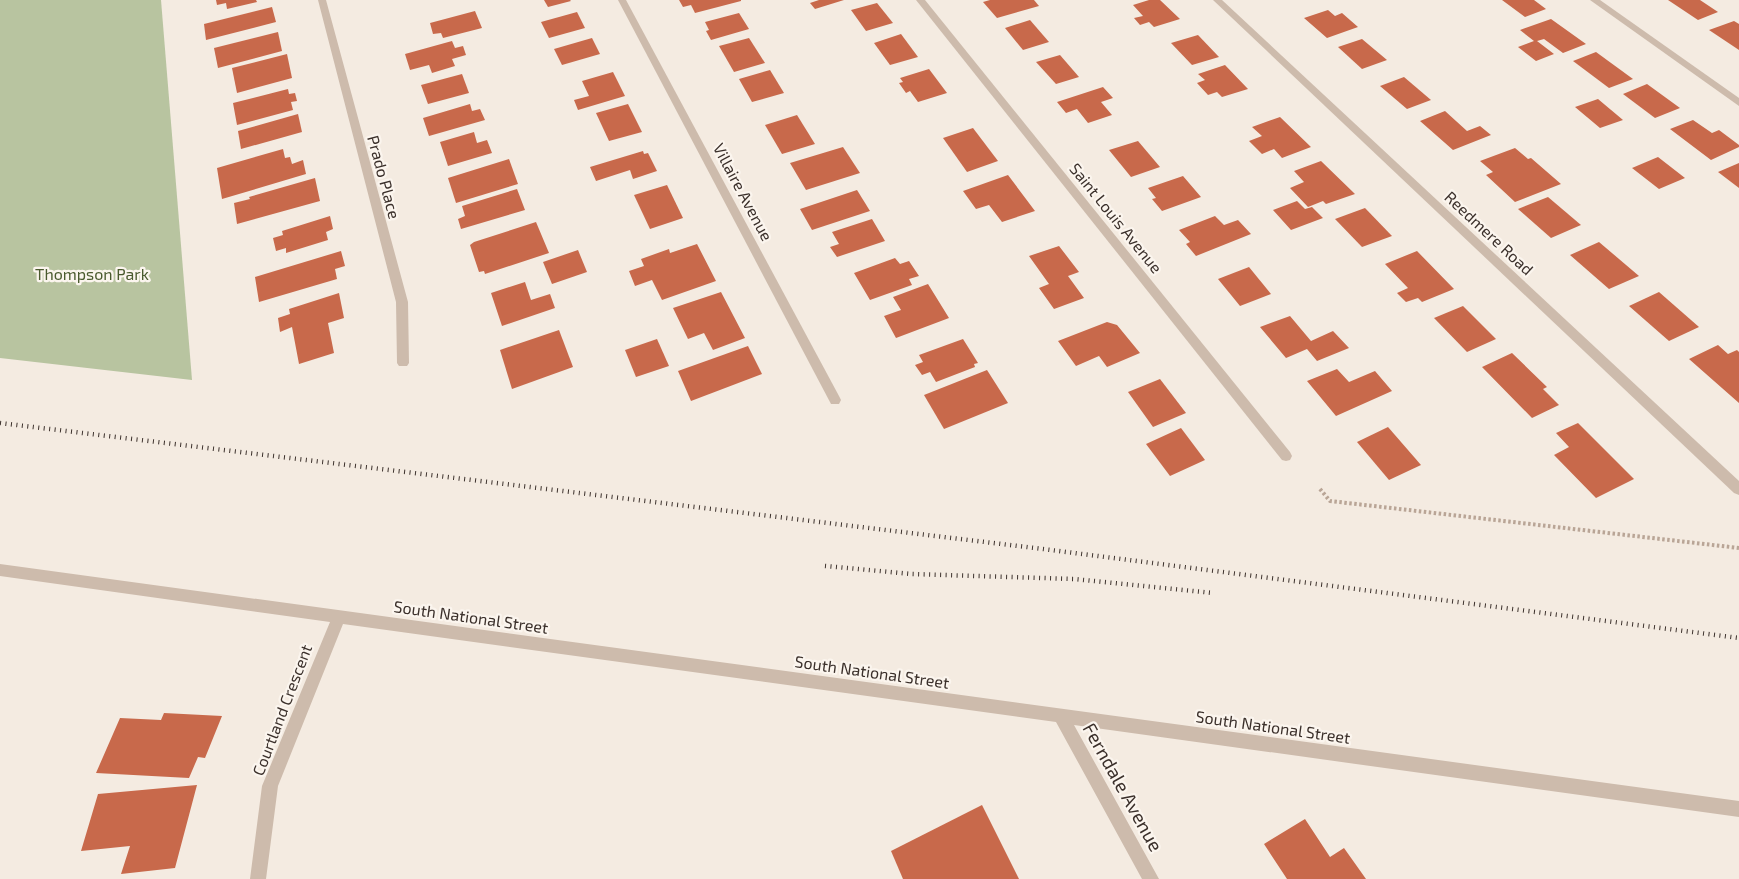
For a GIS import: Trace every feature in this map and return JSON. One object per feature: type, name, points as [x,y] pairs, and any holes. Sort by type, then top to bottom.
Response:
[{"type":"street","name":"Prado Place","points":[[322,0],[402,302],[403,364]]},
{"type":"street","name":"Villaire Avenue","points":[[622,0],[835,400]]},
{"type":"street","name":"Saint Louis Avenue","points":[[920,0],[1286,456]]},
{"type":"street","name":"Reedmere Road","points":[[1216,0],[1739,489]]},
{"type":"street","points":[[1594,0],[1739,104]]},
{"type":"street","name":"South National Street","points":[[0,570],[1739,809]]},
{"type":"street","name":"Courtland Crescent","points":[[258,879],[270,786],[339,616]]},
{"type":"street","name":"Ferndale Avenue","points":[[1060,715],[1152,879]]},
{"type":"path","points":[[1320,490],[1330,501],[1739,548]]},
{"type":"green space","name":"Thompson Park","points":[[0,0],[161,0],[192,380],[0,358]]},
{"type":"building","points":[[216,0],[256,0],[257,2],[227,9],[226,3],[217,5]]},
{"type":"building","points":[[544,0],[570,0],[571,1],[548,7]]},
{"type":"building","points":[[679,0],[741,1],[695,13],[691,5],[683,7]]},
{"type":"building","points":[[819,0],[844,0],[815,9],[810,3]]},
{"type":"building","points":[[990,0],[1034,0],[1039,6],[997,18],[983,2]]},
{"type":"building","points":[[1149,0],[1160,0],[1180,19],[1154,27],[1149,22],[1140,25],[1134,18],[1143,16],[1133,5]]},
{"type":"building","points":[[1502,0],[1534,0],[1546,9],[1525,17]]},
{"type":"building","points":[[1668,0],[1700,0],[1718,12],[1698,20]]},
{"type":"building","points":[[877,3],[893,23],[866,31],[851,10]]},
{"type":"building","points":[[272,7],[276,22],[206,40],[204,24]]},
{"type":"building","points":[[1328,10],[1335,16],[1342,13],[1358,27],[1327,38],[1304,18]]},
{"type":"building","points":[[475,11],[482,28],[443,38],[441,33],[433,34],[430,23]]},
{"type":"building","points":[[577,12],[585,28],[549,38],[541,22]]},
{"type":"building","points":[[739,13],[749,29],[711,40],[706,31],[709,30],[705,22]]},
{"type":"building","points":[[1551,19],[1586,44],[1563,53],[1544,39],[1537,41],[1554,54],[1536,61],[1518,47],[1534,41],[1520,30]]},
{"type":"building","points":[[1030,20],[1049,42],[1023,50],[1005,28]]},
{"type":"building","points":[[1734,21],[1739,24],[1739,50],[1709,30]]},
{"type":"building","points":[[278,32],[282,51],[218,68],[214,48]]},
{"type":"building","points":[[901,34],[918,57],[890,65],[874,43]]},
{"type":"building","points":[[1198,35],[1219,57],[1192,65],[1171,43]]},
{"type":"building","points":[[592,38],[600,54],[562,65],[554,49]]},
{"type":"building","points":[[749,38],[765,63],[734,72],[719,46]]},
{"type":"building","points":[[1362,39],[1387,60],[1362,69],[1338,47]]},
{"type":"building","points":[[452,41],[455,48],[463,46],[466,55],[452,59],[455,66],[432,73],[429,65],[410,70],[405,54]]},
{"type":"building","points":[[1596,52],[1633,79],[1609,88],[1573,61]]},
{"type":"building","points":[[287,54],[292,78],[237,93],[232,68]]},
{"type":"building","points":[[1060,55],[1079,77],[1056,84],[1036,62]]},
{"type":"building","points":[[1225,65],[1248,89],[1222,97],[1217,92],[1208,95],[1197,83],[1205,80],[1198,74]]},
{"type":"building","points":[[929,69],[947,93],[918,102],[910,91],[906,93],[899,83],[903,82],[900,78]]},
{"type":"building","points":[[770,70],[784,93],[752,102],[739,79]]},
{"type":"building","points":[[613,72],[625,96],[578,110],[574,100],[589,96],[582,81]]},
{"type":"building","points":[[462,74],[469,93],[428,104],[421,85]]},
{"type":"building","points":[[1404,77],[1431,100],[1407,109],[1380,86]]},
{"type":"building","points":[[1647,84],[1680,108],[1655,118],[1623,94]]},
{"type":"building","points":[[1103,87],[1113,98],[1101,102],[1112,115],[1088,123],[1077,109],[1066,113],[1057,102]]},
{"type":"building","points":[[288,89],[289,94],[295,93],[297,101],[291,102],[293,110],[237,125],[233,103]]},
{"type":"building","points":[[1598,99],[1623,120],[1600,128],[1575,107]]},
{"type":"building","points":[[470,104],[472,111],[480,109],[485,120],[429,136],[423,118]]},
{"type":"building","points":[[628,104],[642,132],[609,141],[596,113]]},
{"type":"building","points":[[1445,111],[1467,131],[1480,126],[1491,135],[1453,150],[1420,121]]},
{"type":"building","points":[[298,114],[302,132],[241,149],[238,131]]},
{"type":"building","points":[[797,115],[815,144],[782,154],[765,125]]},
{"type":"building","points":[[1280,117],[1311,147],[1282,158],[1274,149],[1262,154],[1249,141],[1262,136],[1252,127]]},
{"type":"building","points":[[1693,120],[1712,133],[1719,130],[1739,145],[1739,147],[1711,160],[1670,129]]},
{"type":"building","points":[[973,128],[998,161],[967,172],[943,138]]},
{"type":"building","points":[[474,132],[477,143],[487,140],[492,153],[448,166],[440,142]]},
{"type":"building","points":[[1138,141],[1160,167],[1131,177],[1109,150]]},
{"type":"building","points":[[843,147],[860,173],[806,190],[790,163]]},
{"type":"building","points":[[1515,148],[1528,159],[1531,158],[1561,184],[1515,202],[1486,175],[1493,172],[1480,161]]},
{"type":"building","points":[[283,149],[285,158],[290,157],[292,164],[303,160],[306,174],[222,199],[217,168]]},
{"type":"building","points":[[643,151],[644,154],[648,153],[657,171],[633,179],[630,170],[596,181],[590,167]]},
{"type":"building","points":[[1658,157],[1685,178],[1659,189],[1632,168]]},
{"type":"building","points":[[509,159],[518,184],[456,203],[448,178]]},
{"type":"building","points":[[1321,161],[1355,194],[1326,204],[1323,201],[1308,207],[1290,188],[1304,182],[1294,171]]},
{"type":"building","points":[[1739,163],[1739,188],[1718,172]]},
{"type":"building","points":[[1008,175],[1035,211],[1002,222],[989,205],[976,209],[963,191]]},
{"type":"building","points":[[1183,176],[1201,197],[1162,211],[1152,199],[1156,198],[1148,188]]},
{"type":"building","points":[[315,178],[320,201],[237,224],[234,203]]},
{"type":"building","points":[[667,185],[683,218],[650,229],[634,195]]},
{"type":"building","points":[[517,189],[525,210],[461,229],[458,219],[465,216],[462,206]]},
{"type":"building","points":[[857,190],[870,211],[812,230],[800,209]]},
{"type":"building","points":[[1548,197],[1581,225],[1551,238],[1518,209]]},
{"type":"building","points":[[1297,201],[1305,209],[1312,207],[1323,218],[1291,230],[1273,210]]},
{"type":"building","points":[[1365,208],[1392,236],[1362,247],[1335,219]]},
{"type":"building","points":[[330,216],[333,229],[326,232],[328,240],[286,253],[286,248],[276,251],[273,238],[283,235],[282,231]]},
{"type":"building","points":[[1215,216],[1224,225],[1238,220],[1251,234],[1196,256],[1186,244],[1190,242],[1179,230]]},
{"type":"building","points":[[872,219],[885,241],[837,257],[830,247],[839,244],[832,232]]},
{"type":"building","points":[[536,222],[549,253],[485,274],[484,271],[479,272],[470,245],[474,242]]},
{"type":"building","points":[[1599,242],[1639,276],[1609,289],[1570,255]]},
{"type":"building","points":[[697,244],[716,281],[662,300],[652,280],[635,286],[629,271],[644,266],[641,259],[669,249],[670,253]]},
{"type":"building","points":[[1059,246],[1079,272],[1068,276],[1084,298],[1054,309],[1039,288],[1049,284],[1029,256]]},
{"type":"building","points":[[578,250],[587,272],[552,284],[543,262]]},
{"type":"building","points":[[341,251],[345,266],[335,269],[337,279],[259,302],[255,277]]},
{"type":"building","points":[[1417,251],[1454,289],[1422,302],[1418,298],[1406,302],[1397,293],[1408,288],[1385,264]]},
{"type":"building","points":[[895,258],[900,264],[909,261],[919,276],[909,279],[912,285],[870,300],[854,273]]},
{"type":"building","points":[[1249,267],[1271,294],[1240,306],[1218,279]]},
{"type":"building","points":[[525,282],[531,300],[550,294],[555,308],[502,326],[491,293]]},
{"type":"building","points":[[928,284],[949,318],[896,338],[884,316],[901,310],[893,297]]},
{"type":"building","points":[[721,292],[745,338],[713,350],[704,333],[688,339],[673,308]]},
{"type":"building","points":[[1659,292],[1699,327],[1669,341],[1629,306]]},
{"type":"building","points":[[339,293],[344,318],[328,323],[334,353],[299,364],[292,327],[280,332],[278,318],[290,314],[289,309]]},
{"type":"building","points":[[1463,306],[1496,339],[1467,352],[1434,318]]},
{"type":"building","points":[[1290,316],[1311,341],[1333,331],[1349,348],[1317,361],[1307,349],[1286,358],[1260,327]]},
{"type":"building","points":[[1107,322],[1117,325],[1140,353],[1107,367],[1099,356],[1076,366],[1058,341]]},
{"type":"building","points":[[559,330],[573,367],[512,389],[500,350]]},
{"type":"building","points":[[657,339],[669,366],[636,377],[625,350]]},
{"type":"building","points":[[963,339],[978,363],[974,364],[975,367],[936,382],[930,372],[922,375],[915,365],[923,362],[919,355]]},
{"type":"building","points":[[1718,345],[1728,354],[1737,350],[1739,352],[1739,403],[1689,359]]},
{"type":"building","points":[[748,346],[762,374],[691,401],[678,371]]},
{"type":"building","points":[[1512,353],[1547,387],[1543,389],[1559,405],[1532,418],[1482,367]]},
{"type":"building","points":[[1337,369],[1349,382],[1375,371],[1392,391],[1336,416],[1307,381]]},
{"type":"building","points":[[987,370],[1008,403],[944,429],[924,395]]},
{"type":"building","points":[[1160,379],[1186,413],[1153,427],[1128,392]]},
{"type":"building","points":[[1578,423],[1634,479],[1596,498],[1554,455],[1569,447],[1556,433]]},
{"type":"building","points":[[1388,427],[1421,465],[1389,480],[1357,442]]},
{"type":"building","points":[[1181,428],[1205,460],[1170,476],[1146,444]]},
{"type":"building","points":[[164,713],[222,716],[205,758],[198,757],[189,778],[96,773],[120,718],[161,720]]},
{"type":"building","points":[[197,785],[175,868],[121,874],[130,846],[81,851],[98,794]]},
{"type":"building","points":[[982,805],[1019,879],[903,879],[891,851]]},
{"type":"building","points":[[1305,819],[1330,857],[1344,848],[1366,879],[1287,879],[1264,844]]},
{"type":"railway","points":[[0,423],[1043,549],[1739,638]]},
{"type":"railway","points":[[825,566],[912,574],[1074,579],[1213,593]]}]
